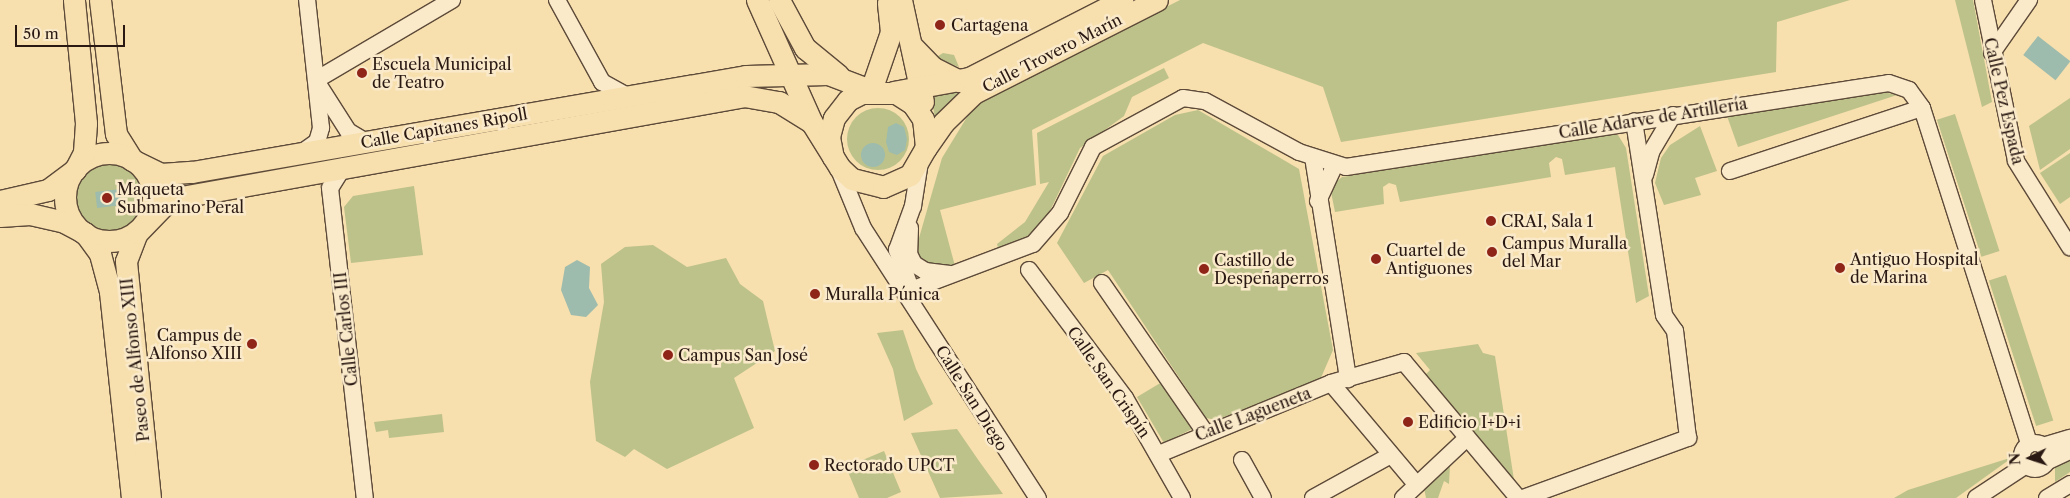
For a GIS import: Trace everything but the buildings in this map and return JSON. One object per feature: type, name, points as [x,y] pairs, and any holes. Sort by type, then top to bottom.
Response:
[{"type":"main road","points":[[74,0],[86,123],[84,152],[66,190],[66,205],[84,233]]},
{"type":"main road","points":[[0,216],[46,216],[84,233],[118,240],[142,226],[153,194],[145,172],[132,160],[120,144],[113,122],[100,0]]},
{"type":"main road","points":[[757,0],[792,73],[812,123],[835,161],[858,182],[880,187],[902,180],[923,155],[967,87]]},
{"type":"main road","points":[[779,0],[805,48],[842,78],[871,90],[893,92],[967,87]]},
{"type":"main road","name":"Calle Trovero Marín","points":[[967,87],[1122,0]]},
{"type":"main road","name":"Calle Trovero Marín","points":[[967,87],[1157,0]]},
{"type":"main road","points":[[896,9],[909,42],[920,90],[925,127],[923,155]]},
{"type":"main road","points":[[835,161],[830,137],[835,116],[848,100],[871,90],[890,41],[896,9]]},
{"type":"main road","points":[[752,75],[769,51],[769,25]]},
{"type":"main road","points":[[909,42],[927,64],[967,87]]},
{"type":"main road","name":"Calle Capitanes Ripoll","points":[[132,160],[169,174],[752,75],[792,73],[842,78]]},
{"type":"main road","points":[[893,92],[913,104],[925,127]]},
{"type":"main road","name":"Calle Capitanes Ripoll","points":[[142,226],[161,204],[182,195],[719,100],[760,96],[790,107],[812,123]]},
{"type":"main road","points":[[0,202],[33,196],[105,153],[132,160]]},
{"type":"main road","name":"Paseo de Alfonso XIII","points":[[142,226],[130,246],[126,271],[150,498]]},
{"type":"main road","name":"Paseo de Alfonso XIII","points":[[84,233],[100,254],[106,272],[132,498]]},
{"type":"street","points":[[300,153],[312,147],[320,134],[307,0]]},
{"type":"street","points":[[316,80],[452,0]]},
{"type":"street","points":[[556,0],[602,82],[629,96]]},
{"type":"street","name":"Calle Pez Espada","points":[[1983,0],[1992,53],[2016,161],[2070,247]]},
{"type":"street","points":[[1992,53],[2029,0]]},
{"type":"street","points":[[316,80],[348,131],[366,142]]},
{"type":"street","name":"Calle Adarve de Artillería","points":[[958,274],[1012,256],[1038,240],[1060,213],[1083,160],[1100,141],[1183,98],[1214,105],[1313,157],[1335,165],[1876,83],[1905,88],[1922,108],[2039,451]]},
{"type":"street","points":[[1730,171],[1922,108]]},
{"type":"street","points":[[1645,192],[1647,163],[1672,115]]},
{"type":"street","points":[[1523,498],[1688,438],[1675,331],[1664,315],[1634,121]]},
{"type":"street","points":[[923,155],[910,219],[908,248],[914,264],[931,272],[958,274]]},
{"type":"street","points":[[1313,157],[1318,206],[1348,378]]},
{"type":"street","points":[[835,161],[863,228],[909,294],[958,274]]},
{"type":"street","points":[[1318,206],[1320,189],[1335,165]]},
{"type":"street","name":"Calle Carlos III","points":[[344,166],[330,188],[365,498]]},
{"type":"street","name":"Calle San Diego","points":[[910,219],[897,250],[909,294],[1000,445],[1038,498]]},
{"type":"street","name":"Calle San Crispín","points":[[1029,270],[1125,398],[1159,454],[1182,498]]},
{"type":"street","points":[[1102,283],[1204,431]]},
{"type":"street","name":"Calle Lagueneta","points":[[1159,454],[1204,431],[1331,383],[1404,362],[1466,438]]},
{"type":"street","points":[[1331,383],[1417,485]]},
{"type":"street","points":[[1403,498],[1466,438],[1518,498]]},
{"type":"street","points":[[2039,451],[2070,438]]},
{"type":"street","points":[[1976,498],[2026,465],[2023,452],[2070,451]]},
{"type":"street","points":[[1313,498],[1391,455]]},
{"type":"street","points":[[1242,460],[1263,498]]},
{"type":"street","points":[[2047,498],[2070,484]]},
{"type":"green space","points":[[1180,0],[1850,0],[1777,22],[1776,72],[1341,142],[1323,87],[1203,43],[1032,130],[1036,185],[940,210],[955,266],[931,265],[918,257],[917,245],[942,158],[975,104]]},
{"type":"green space","points":[[1955,0],[1973,0],[1992,102],[1982,107]]},
{"type":"green space","points":[[943,53],[954,55],[959,67],[935,58]]},
{"type":"green space","points":[[1164,68],[1169,78],[1132,97],[1124,116],[1080,148],[1048,215],[1028,238],[999,251],[997,244],[1025,222],[1049,182],[1040,184],[1037,133]]},
{"type":"green space","points":[[962,91],[935,117],[931,97]]},
{"type":"green space","points":[[1883,92],[1897,95],[1738,147],[1727,116]]},
{"type":"green space","points":[[2070,98],[2070,149],[2040,170],[2029,126]]},
{"type":"green space","points":[[872,108],[884,108],[900,117],[907,127],[909,139],[907,151],[900,161],[884,170],[872,170],[861,165],[852,156],[847,145],[847,133],[852,122],[861,113]]},
{"type":"green space","points":[[1198,110],[1299,169],[1333,350],[1320,380],[1216,420],[1206,418],[1108,270],[1084,283],[1057,243],[1103,156],[1175,115]]},
{"type":"green space","points":[[1955,114],[1999,251],[1981,257],[1937,120]]},
{"type":"green space","points":[[1700,126],[1717,171],[1695,178],[1701,195],[1664,205],[1655,183],[1661,158],[1670,145]]},
{"type":"green space","points":[[1606,135],[1618,135],[1626,148],[1649,296],[1636,303],[1615,167],[1565,175],[1562,159],[1556,157],[1549,163],[1551,177],[1400,202],[1396,185],[1389,183],[1383,187],[1384,204],[1335,212],[1330,187],[1342,177]]},
{"type":"green space","points":[[2070,153],[2070,197],[2060,204],[2040,173]]},
{"type":"green space","points":[[109,155],[125,158],[139,167],[148,181],[151,197],[148,213],[139,227],[125,236],[109,239],[93,236],[79,227],[70,213],[67,197],[70,181],[79,167],[93,158]]},
{"type":"green space","points":[[414,186],[423,255],[351,263],[344,207],[353,196]]},
{"type":"green space","points":[[653,245],[687,267],[726,258],[740,284],[763,301],[775,351],[734,378],[754,428],[667,469],[634,449],[625,457],[596,441],[590,382],[604,302],[601,264],[625,247]]},
{"type":"green space","points":[[2006,275],[2053,421],[2036,426],[1989,281]]},
{"type":"green space","points":[[903,330],[916,369],[933,404],[904,421],[893,369],[877,333]]},
{"type":"green space","points":[[1478,344],[1483,353],[1495,356],[1514,480],[1508,487],[1419,381],[1430,370],[1416,353]]},
{"type":"green space","points":[[1162,382],[1194,428],[1164,443],[1137,397]]},
{"type":"green space","points":[[442,414],[444,432],[389,438],[388,430],[376,432],[374,422]]},
{"type":"green space","points":[[957,429],[1003,494],[940,498],[911,433]]},
{"type":"green space","points":[[884,451],[901,492],[887,498],[859,498],[846,467]]},
{"type":"green space","points":[[2013,457],[1956,498],[1894,498],[1908,490]]},
{"type":"green space","points":[[2070,458],[2070,472],[2055,482],[2055,464]]},
{"type":"green space","points":[[1450,465],[1449,484],[1444,481],[1438,498],[1426,498],[1424,488]]},
{"type":"shaded area","points":[[2038,36],[2070,61],[2056,80],[2023,55]]},
{"type":"shaded area","points":[[896,123],[904,127],[907,139],[905,150],[897,155],[889,152],[886,142],[888,127]]},
{"type":"shaded area","points":[[873,143],[878,144],[884,150],[884,160],[878,166],[873,167],[868,166],[862,160],[861,155],[862,150],[868,144]]},
{"type":"shaded area","points":[[120,189],[122,205],[97,208],[95,192]]},
{"type":"shaded area","points":[[577,260],[590,267],[589,288],[598,305],[586,317],[571,315],[561,290],[565,267]]},
{"type":"place","name":"Cartagena","points":[[940,25]]},
{"type":"place","name":"Escuela Municipal de Teatro","points":[[362,73]]},
{"type":"place","name":"Maqueta Submarino Peral","points":[[107,198]]},
{"type":"place","name":"CRAI, Sala 1","points":[[1491,221]]},
{"type":"place","name":"Campus Muralla del Mar","points":[[1492,252]]},
{"type":"place","name":"Cuartel de Antiguones","points":[[1376,259]]},
{"type":"place","name":"Antiguo Hospital de Marina","points":[[1840,268]]},
{"type":"place","name":"Castillo de Despeñaperros","points":[[1204,269]]},
{"type":"place","name":"Muralla Púnica","points":[[815,294]]},
{"type":"place","name":"Campus de Alfonso XIII","points":[[252,344]]},
{"type":"place","name":"Campus San José","points":[[668,355]]},
{"type":"place","name":"Edificio I+D+i","points":[[1408,422]]},
{"type":"place","name":"Rectorado UPCT","points":[[814,465]]}]
